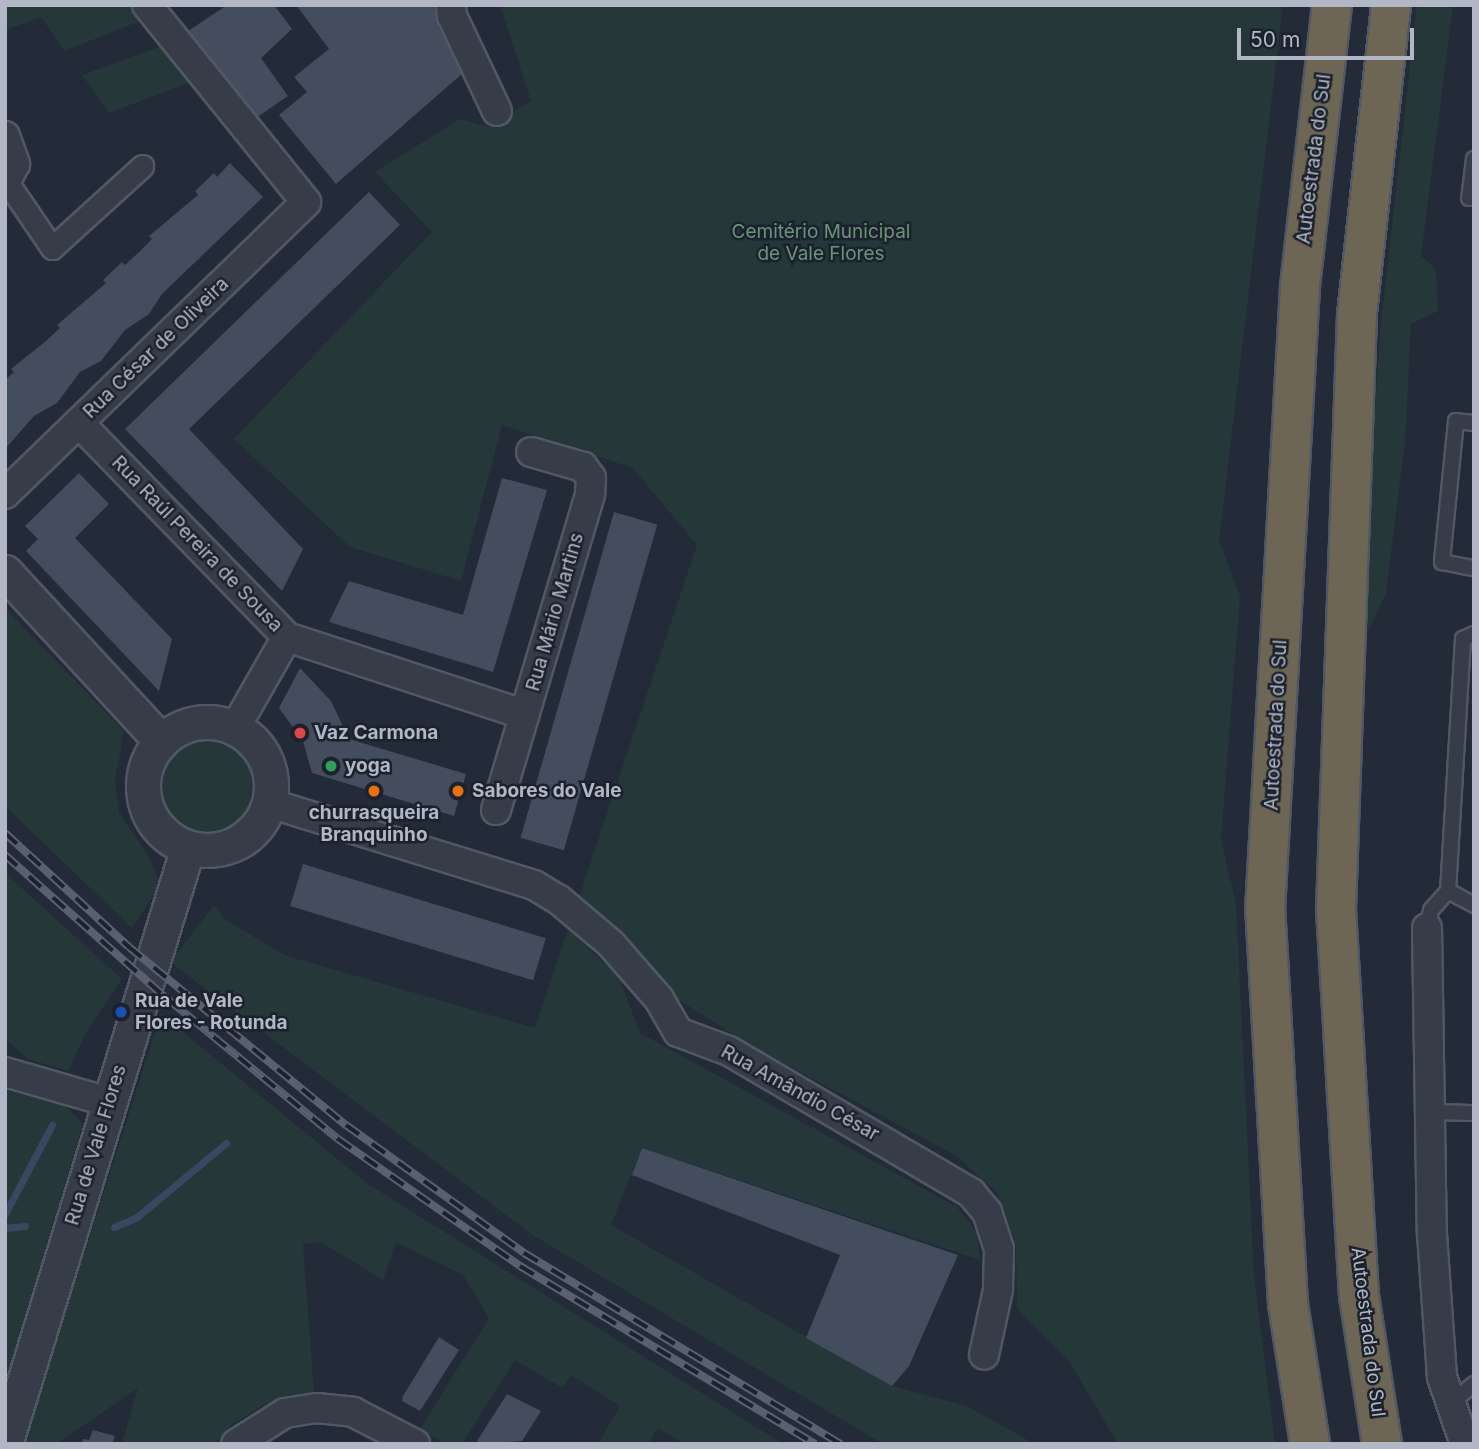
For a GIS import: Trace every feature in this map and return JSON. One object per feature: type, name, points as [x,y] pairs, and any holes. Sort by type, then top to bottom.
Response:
[{"type":"highway","name":"Autoestrada do Sul","points":[[1310,1444],[1288,1304],[1265,911],[1300,286],[1332,5]]},
{"type":"highway","name":"Autoestrada do Sul","points":[[1382,1444],[1359,1296],[1336,910],[1357,314],[1391,5]]},
{"type":"street","name":"Rua César de Oliveira","points":[[5,494],[306,202],[147,5]]},
{"type":"street","points":[[451,5],[452,16],[497,111]]},
{"type":"street","points":[[5,136],[15,164],[6,182],[52,248],[142,166]]},
{"type":"street","name":"Rua Raúl Pereira de Sousa","points":[[79,423],[287,637],[525,715]]},
{"type":"street","name":"Rua Mário Martins","points":[[496,810],[591,478],[583,467],[531,452]]},
{"type":"street","points":[[5,572],[161,741]]},
{"type":"street","points":[[235,728],[287,637]]},
{"type":"street","points":[[209,722],[235,728],[265,760],[269,803],[247,837],[218,849],[188,847],[160,830],[144,802],[144,769],[161,741],[183,726],[209,722]]},
{"type":"street","name":"Rua Amândio César","points":[[269,803],[534,886],[559,900],[611,944],[659,999],[678,1032],[729,1051],[971,1193],[987,1212],[999,1249],[998,1290],[984,1355]]},
{"type":"street","name":"Rua de Vale Flores","points":[[5,1444],[188,847]]},
{"type":"street","points":[[1427,928],[1432,1234],[1442,1377],[1465,1444]]},
{"type":"street","points":[[5,1072],[110,1102]]},
{"type":"street","points":[[236,1444],[285,1413],[317,1408],[353,1412],[415,1444]]},
{"type":"lane","points":[[1474,159],[1469,198],[1474,198]]},
{"type":"lane","points":[[1474,423],[1456,421],[1442,562],[1474,568]]},
{"type":"lane","points":[[1427,928],[1431,910],[1448,891],[1463,639],[1474,634]]},
{"type":"lane","points":[[1448,891],[1474,905]]},
{"type":"lane","points":[[1430,1112],[1474,1114]]},
{"type":"lane","points":[[1450,1404],[1474,1384]]},
{"type":"green space","points":[[5,5],[136,5],[143,20],[64,51],[41,17],[5,30]]},
{"type":"green space","name":"Cemitério Municipal de Vale Flores","points":[[500,5],[1283,5],[1219,541],[1240,596],[1221,840],[1236,904],[1254,1276],[1275,1444],[1118,1444],[1069,1361],[1017,1309],[1016,1245],[998,1194],[957,1156],[751,1046],[679,1000],[579,897],[697,545],[633,468],[502,425],[461,581],[350,547],[234,439],[432,232],[375,172],[460,119],[489,127],[531,101]]},
{"type":"green space","points":[[1417,5],[1453,5],[1421,256],[1436,269],[1438,311],[1411,324],[1405,442],[1386,593],[1357,656],[1381,323]]},
{"type":"green space","points":[[162,46],[191,82],[109,113],[82,75]]},
{"type":"green space","points":[[5,608],[124,731],[115,780],[119,813],[150,858],[158,879],[157,890],[132,928],[5,806]]},
{"type":"green space","points":[[207,740],[225,744],[240,754],[250,769],[254,787],[250,805],[240,820],[225,830],[207,834],[189,830],[174,820],[164,805],[160,787],[164,769],[174,754],[189,744]]},
{"type":"green space","points":[[5,873],[122,979],[86,1033],[68,1071],[28,1059],[5,1039]]},
{"type":"green space","points":[[214,905],[225,919],[284,955],[535,1028],[568,929],[619,977],[640,1033],[957,1207],[977,1232],[980,1260],[642,1148],[611,1225],[892,1386],[967,1406],[1035,1444],[883,1444],[534,1236],[170,962]]},
{"type":"green space","points":[[161,1014],[368,1184],[783,1444],[685,1444],[658,1428],[648,1444],[598,1444],[620,1406],[571,1375],[563,1388],[515,1360],[462,1444],[445,1444],[420,1429],[489,1318],[463,1275],[396,1242],[383,1280],[321,1242],[303,1244],[314,1392],[262,1406],[233,1424],[214,1444],[122,1444],[138,1388],[56,1444],[23,1444]]},
{"type":"green space","points":[[5,1090],[65,1105],[83,1124],[5,1382]]},
{"type":"building","points":[[227,5],[274,5],[292,29],[261,58],[288,96],[250,122],[185,33]]},
{"type":"building","points":[[296,5],[434,5],[439,28],[463,73],[336,184],[279,115],[307,92],[294,77],[329,49]]},
{"type":"building","points":[[230,163],[263,197],[162,294],[149,314],[125,330],[101,361],[80,372],[57,403],[34,416],[5,449],[5,380],[14,372],[11,369],[60,328],[57,325],[106,283],[103,280],[122,262],[125,265],[152,239],[149,236],[198,195],[195,191],[214,173],[217,177]]},
{"type":"building","points":[[369,192],[400,225],[189,429],[303,549],[282,591],[125,429]]},
{"type":"building","points":[[79,473],[109,504],[75,538],[172,639],[159,691],[26,551],[38,539],[25,526]]},
{"type":"building","points":[[502,478],[547,490],[493,672],[329,622],[349,581],[463,615]]},
{"type":"building","points":[[614,512],[657,524],[564,850],[521,838]]},
{"type":"building","points":[[300,668],[331,701],[349,739],[466,774],[454,816],[312,773],[303,741],[279,708]]},
{"type":"building","points":[[303,864],[546,938],[533,980],[290,906]]},
{"type":"building","points":[[642,1148],[958,1255],[909,1366],[892,1386],[806,1338],[840,1255],[632,1175]]},
{"type":"building","points":[[439,1337],[459,1350],[420,1411],[402,1401],[403,1396]]},
{"type":"building","points":[[507,1394],[541,1411],[522,1441],[482,1444],[477,1441]]},
{"type":"building","points":[[93,1430],[115,1436],[112,1444],[82,1444],[83,1439],[89,1440]]},
{"type":"waterway","points":[[5,1214],[52,1125]]},
{"type":"waterway","points":[[114,1227],[137,1217],[226,1143]]},
{"type":"waterway","points":[[5,1228],[25,1226]]},
{"type":"railway","points":[[5,833],[129,947],[346,1125],[524,1253],[841,1444]]},
{"type":"railway","points":[[5,855],[164,996],[338,1139],[520,1266],[815,1444]]},
{"type":"place","name":"Vaz Carmona","points":[[300,733]]},
{"type":"place","name":"yoga","points":[[331,766]]},
{"type":"place","name":"churrasqueira Branquinho","points":[[374,791]]},
{"type":"place","name":"Sabores do Vale","points":[[458,791]]},
{"type":"place","name":"Rua de Vale Flores - Rotunda","points":[[121,1012]]}]
